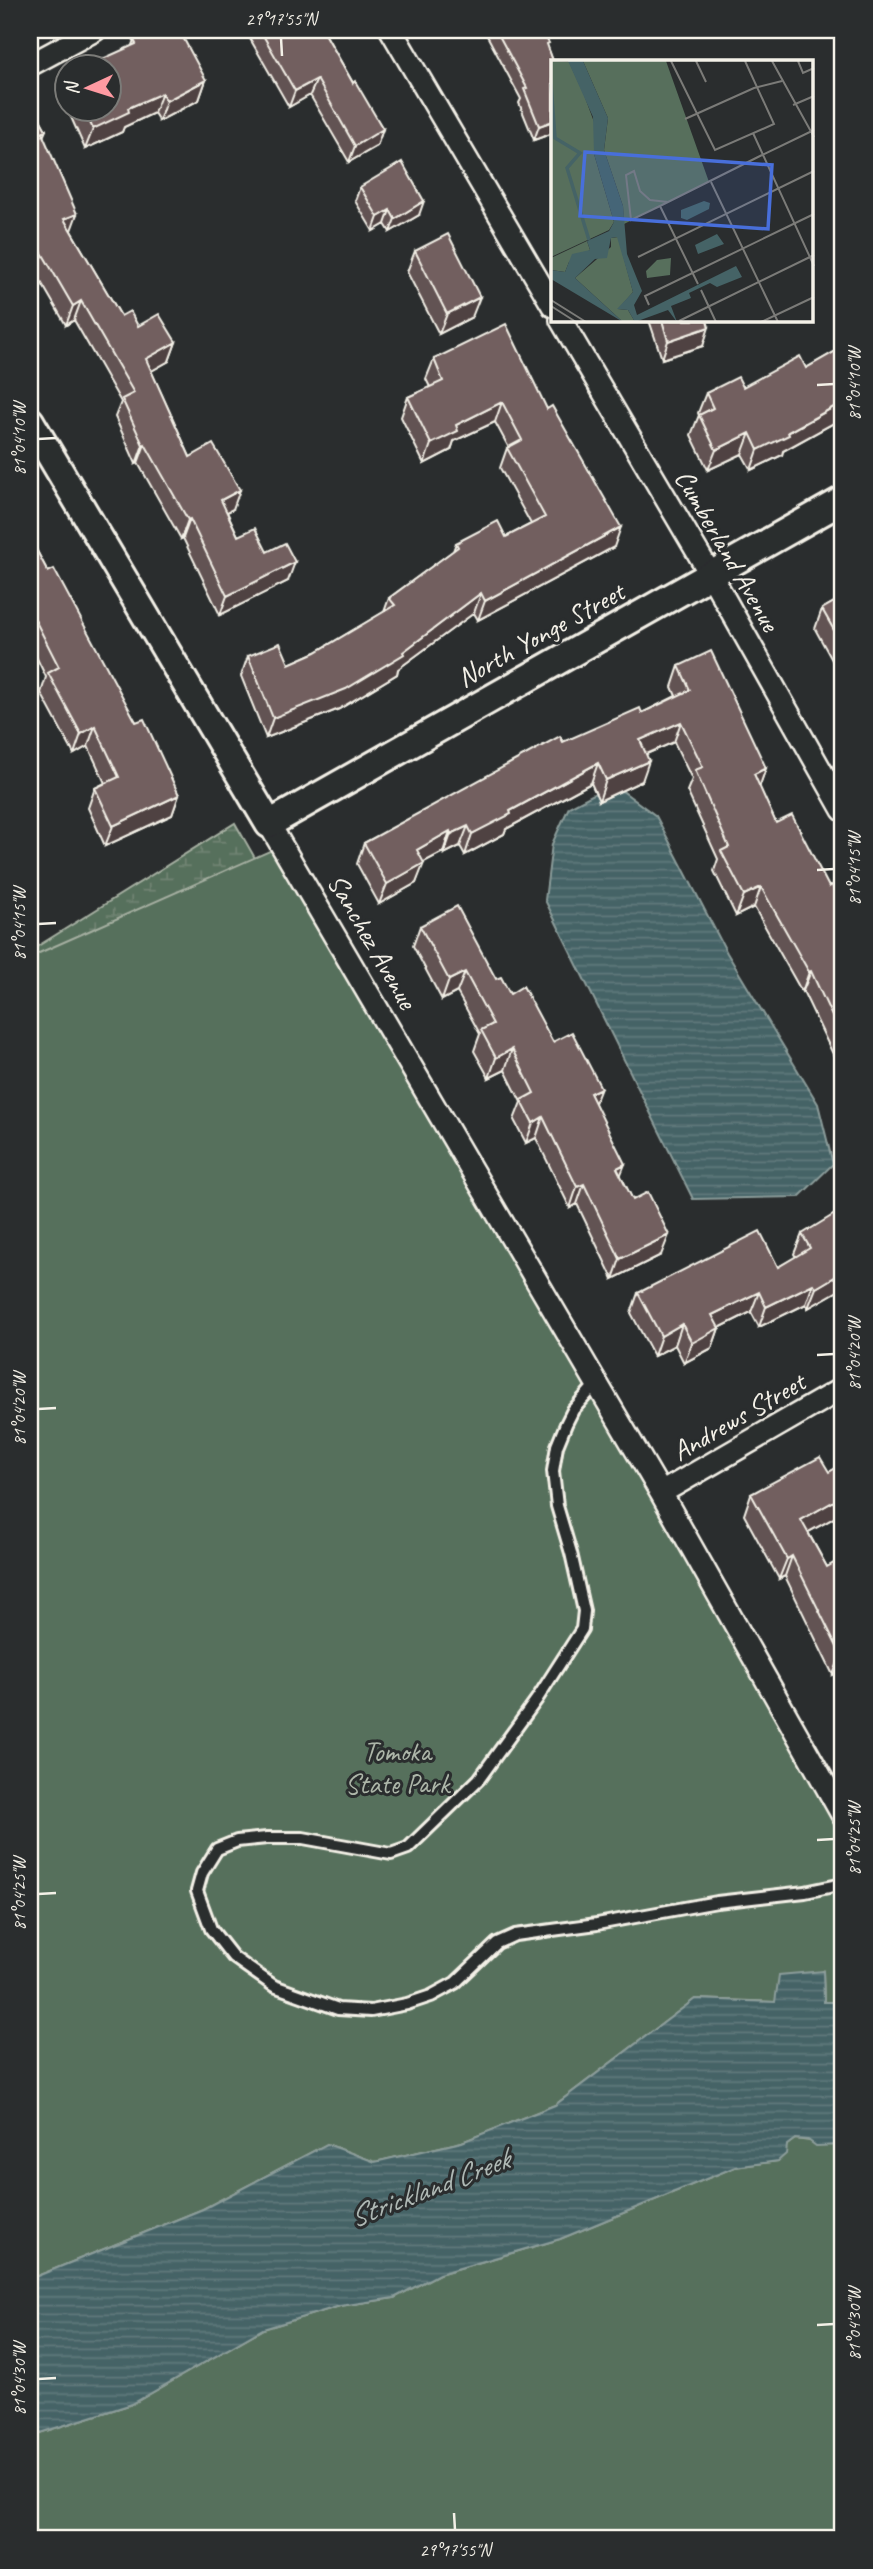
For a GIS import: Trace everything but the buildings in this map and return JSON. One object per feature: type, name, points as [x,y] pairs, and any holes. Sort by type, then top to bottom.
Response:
[{"type":"street","points":[[30,65],[95,30]]},
{"type":"street","points":[[391,30],[551,303]]},
{"type":"street","name":"Cumberland Avenue","points":[[562,322],[711,575],[843,810]]},
{"type":"street","name":"Sanchez Avenue","points":[[30,421],[661,1493],[843,1816]]},
{"type":"street","name":"North Yonge Street","points":[[269,824],[843,500]]},
{"type":"street","name":"Andrews Street","points":[[661,1493],[843,1388]]},
{"type":"lane","points":[[596,1384],[573,1410],[566,1424],[557,1446],[553,1471],[557,1506],[584,1611],[582,1629],[537,1699],[479,1779],[408,1848],[391,1854],[303,1838],[267,1838],[237,1841],[217,1849],[202,1873],[198,1891],[211,1929],[233,1957],[274,1986],[338,2009],[371,2011],[431,1996],[455,1983],[497,1943],[514,1936],[843,1884]]},
{"type":"green space","points":[[235,823],[255,858],[30,984],[30,951]]},
{"type":"green space","name":"Tomoka State Park","points":[[281,846],[843,1803],[843,2002],[824,2002],[823,1971],[776,2002],[695,1999],[555,2105],[462,2142],[375,2162],[327,2144],[203,2209],[30,2279],[30,957]]},
{"type":"green space","points":[[843,2116],[843,2539],[30,2539],[30,2436],[132,2404],[263,2329],[340,2306],[394,2298],[439,2274],[560,2239],[735,2167],[778,2161],[787,2145],[795,2139],[841,2145]]},
{"type":"water","points":[[613,784],[656,816],[727,953],[818,1104],[833,1164],[799,1197],[693,1199],[545,900],[552,844],[569,807]]},
{"type":"water","name":"Strickland Creek","points":[[823,1971],[824,2002],[843,2002],[842,2145],[816,2146],[808,2140],[795,2139],[787,2145],[786,2154],[778,2161],[735,2167],[560,2239],[439,2274],[394,2298],[340,2306],[263,2329],[132,2404],[30,2436],[30,2279],[203,2209],[327,2144],[375,2162],[462,2142],[555,2105],[695,1999],[775,2002],[779,1975]]}]
